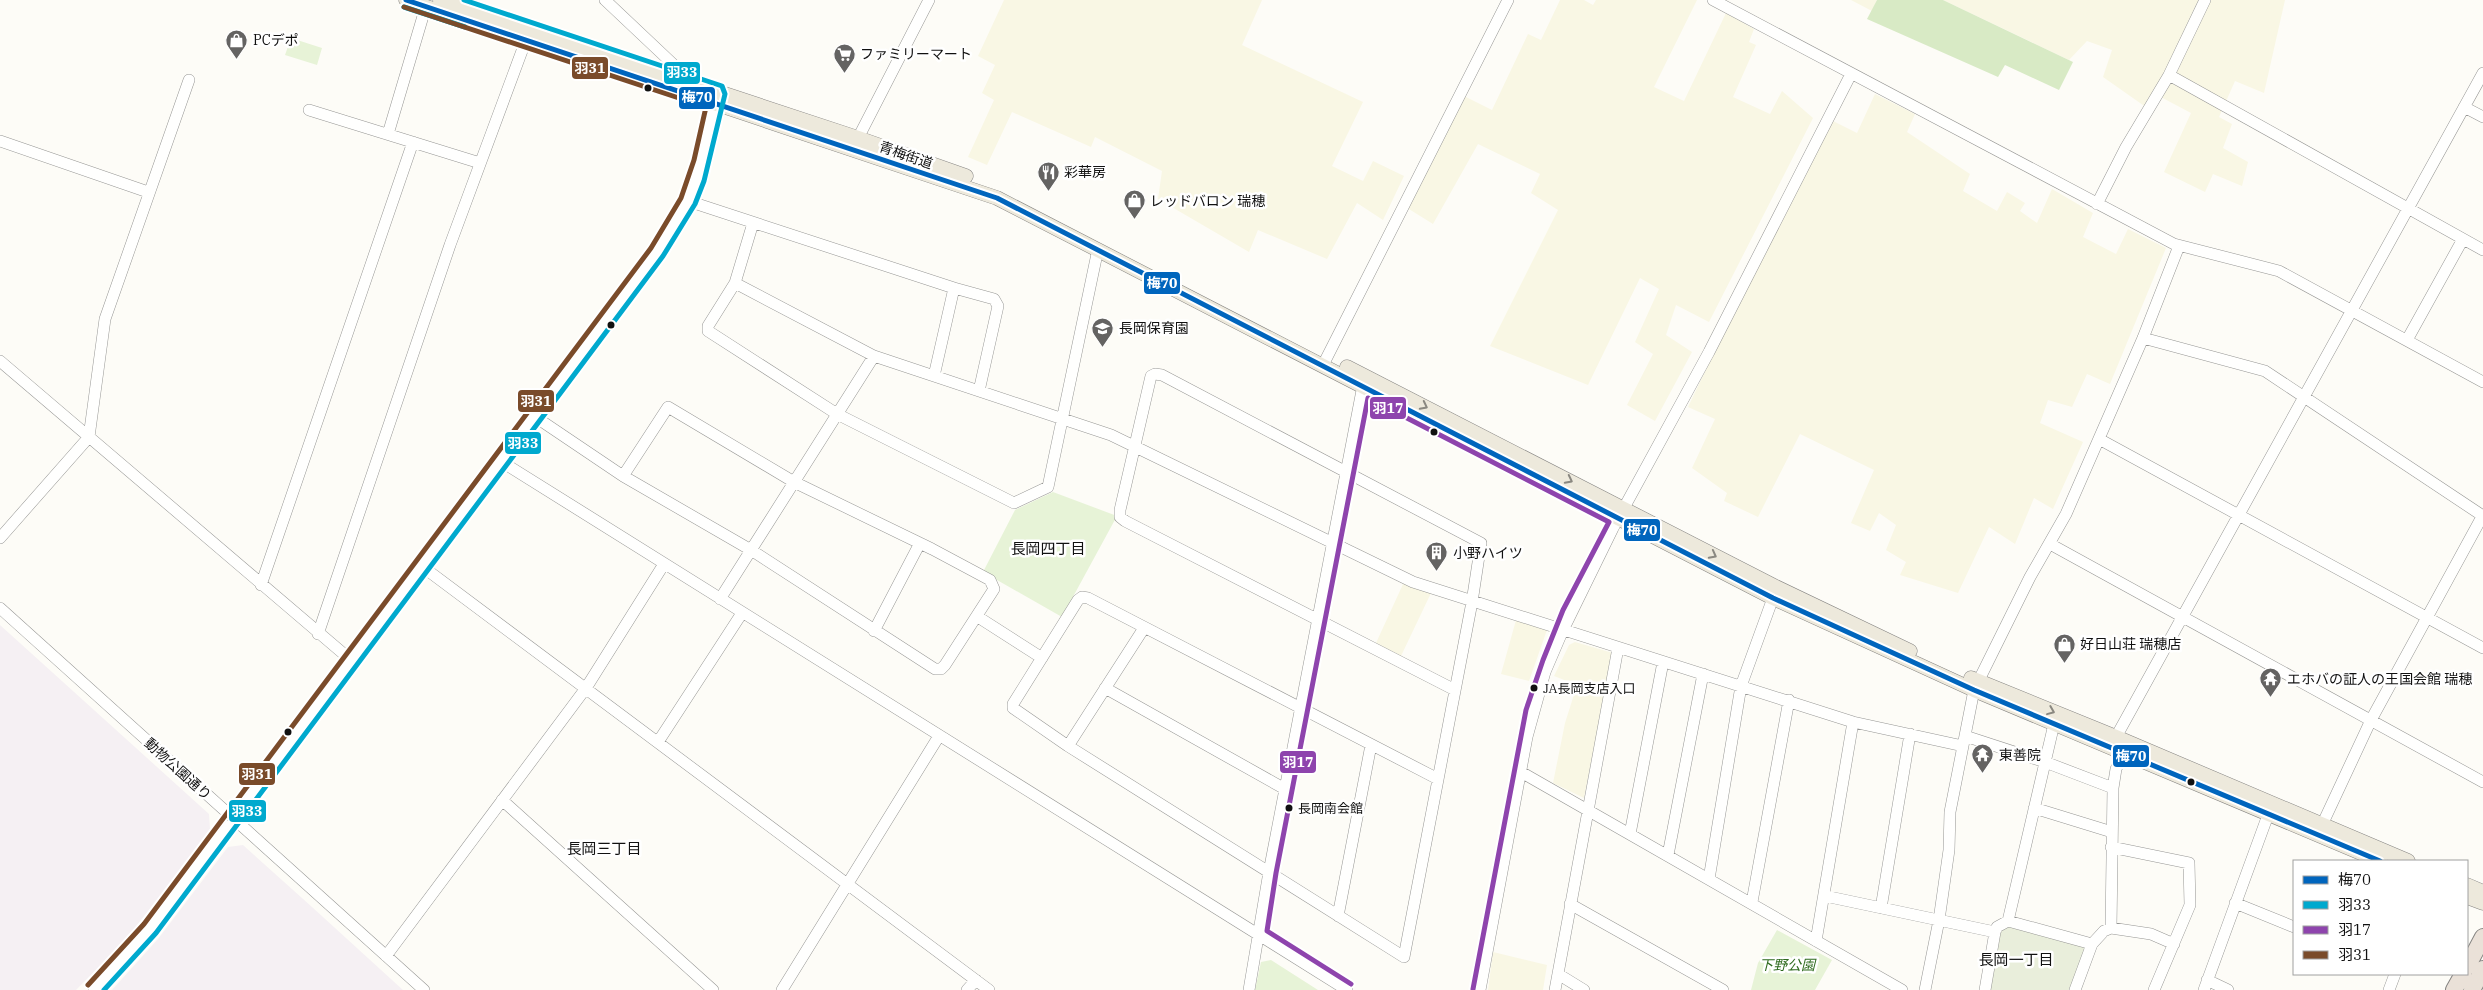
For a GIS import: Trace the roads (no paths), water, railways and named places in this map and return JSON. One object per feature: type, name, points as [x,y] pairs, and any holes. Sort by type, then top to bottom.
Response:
[{"type":"highway","points":[[2468,965],[2483,937]]},
{"type":"highway","points":[[2472,990],[2483,969]]},
{"type":"highway","points":[[2454,990],[2462,975]]},
{"type":"main road","name":"青梅街道","points":[[406,0],[526,40],[674,83]]},
{"type":"main road","name":"青梅街道","points":[[440,0],[674,83],[855,143],[998,198],[1325,361]]},
{"type":"main road","name":"青梅街道","points":[[855,143],[935,164],[987,185],[1095,236],[1364,382],[1622,514],[1782,590],[2054,724],[2378,860]]},
{"type":"main road","name":"青梅街道","points":[[1622,514],[1773,598],[1977,686],[2116,737],[2406,860]]},
{"type":"main road","points":[[2468,886],[2483,892]]},
{"type":"main road","points":[[2468,897],[2483,903]]},
{"type":"street","points":[[605,0],[675,66],[678,70],[674,83]]},
{"type":"street","points":[[855,143],[929,0]]},
{"type":"street","points":[[1325,361],[1508,0]]},
{"type":"street","points":[[1713,0],[2179,246],[2279,272],[2483,382]]},
{"type":"street","points":[[2097,204],[2126,147],[2169,75],[2204,0]]},
{"type":"street","points":[[388,134],[426,6]]},
{"type":"street","points":[[318,634],[424,320],[526,40]]},
{"type":"street","points":[[2116,737],[2483,73]]},
{"type":"street","points":[[1480,990],[1535,705],[1563,630],[1622,514],[1709,352],[1851,74]]},
{"type":"street","points":[[2169,75],[2483,250]]},
{"type":"street","points":[[0,538],[89,437],[105,319],[148,192],[189,80]]},
{"type":"street","points":[[94,990],[150,929],[234,820],[657,252],[688,202],[701,162],[716,97]]},
{"type":"street","points":[[2464,107],[2483,117]]},
{"type":"street","points":[[309,110],[480,163]]},
{"type":"street","points":[[0,140],[148,192]]},
{"type":"street","points":[[261,585],[413,142]]},
{"type":"street","points":[[688,202],[994,300],[998,306],[979,391]]},
{"type":"street","points":[[754,223],[735,283],[708,326],[708,331],[837,414],[1014,503],[1048,487],[1098,249]]},
{"type":"street","points":[[2407,340],[2463,239]]},
{"type":"street","points":[[1925,990],[1939,920],[1949,850],[1950,812],[1977,686],[2030,577],[2066,514],[2100,439],[2179,246]]},
{"type":"street","points":[[735,283],[874,356],[1111,435],[1413,582],[1618,648],[1789,700],[1853,722],[1910,734],[1964,741],[2045,762],[2113,788]]},
{"type":"street","points":[[934,376],[954,288]]},
{"type":"street","points":[[2142,338],[2265,372],[2483,516],[2371,720],[2322,825]]},
{"type":"street","points":[[720,599],[874,356]]},
{"type":"street","points":[[0,361],[318,634],[352,661]]},
{"type":"street","points":[[1438,779],[1088,598],[1082,597],[1078,600],[1013,704],[1013,708],[1068,746],[1404,957],[1472,602],[1481,547],[1478,540],[1162,375],[1155,374],[1149,380],[1120,510],[1120,516],[1125,522],[1455,690]]},
{"type":"street","points":[[1249,990],[1269,872],[1364,382]]},
{"type":"street","points":[[534,416],[623,476],[751,550],[935,669],[941,669],[978,616],[994,588],[990,580],[920,543],[794,482],[668,407],[623,476]]},
{"type":"street","points":[[2100,439],[2483,648]]},
{"type":"street","points":[[502,462],[1347,990]]},
{"type":"street","points":[[874,631],[920,543]]},
{"type":"street","points":[[2050,544],[2483,782]]},
{"type":"street","points":[[386,956],[586,688],[664,564]]},
{"type":"street","points":[[423,567],[990,990]]},
{"type":"street","points":[[1709,879],[1741,686],[1773,598]]},
{"type":"street","name":"動物公園通り","points":[[0,608],[424,990]]},
{"type":"street","points":[[658,742],[742,613]]},
{"type":"street","points":[[978,616],[1042,658]]},
{"type":"street","points":[[1068,746],[1144,628]]},
{"type":"street","points":[[1555,990],[1618,648]]},
{"type":"street","points":[[1630,834],[1663,662]]},
{"type":"street","points":[[1668,855],[1703,674]]},
{"type":"street","points":[[1105,688],[1285,790]]},
{"type":"street","points":[[1752,902],[1789,700]]},
{"type":"street","points":[[1816,941],[1853,722]]},
{"type":"street","points":[[2008,921],[2054,724]]},
{"type":"street","points":[[1880,908],[1910,734]]},
{"type":"street","points":[[782,990],[939,736]]},
{"type":"street","points":[[1338,916],[1371,745]]},
{"type":"street","points":[[2111,928],[2113,788],[2116,768],[2123,754]]},
{"type":"street","points":[[1521,772],[1752,902],[1902,990]]},
{"type":"street","points":[[502,800],[713,990]]},
{"type":"street","points":[[2034,808],[2112,832]]},
{"type":"street","points":[[2228,990],[2206,985],[2268,815]]},
{"type":"street","points":[[2111,847],[2189,863],[2190,905],[2154,990]]},
{"type":"street","points":[[1825,896],[1995,932]]},
{"type":"street","points":[[2235,903],[2293,927]]},
{"type":"street","points":[[1570,904],[1723,990]]},
{"type":"street","points":[[1985,990],[1995,932],[1997,927],[2008,921],[2092,944]]},
{"type":"street","points":[[2075,990],[2092,944],[2104,931],[2111,928],[2151,934],[2174,944]]},
{"type":"street","points":[[1558,974],[1584,990]]},
{"type":"street","points":[[2389,990],[2395,975]]},
{"type":"street","points":[[967,990],[976,980]]},
{"type":"place","name":"PCデポ","points":[[237,59]]},
{"type":"place","name":"ファミリーマート","points":[[844,73]]},
{"type":"place","name":"彩華房","points":[[1048,191]]},
{"type":"place","name":"レッドバロン 瑞穂","points":[[1134,220]]},
{"type":"place","name":"長岡保育園","points":[[1103,347]]},
{"type":"place","name":"小野ハイツ","points":[[1437,572]]},
{"type":"place","name":"好日山荘 瑞穂店","points":[[2064,663]]},
{"type":"place","name":"JA長岡支店入口","points":[[1534,688]]},
{"type":"place","name":"エホバの証人の王国会館 瑞穂","points":[[2271,698]]},
{"type":"place","name":"東善院","points":[[1983,774]]},
{"type":"place","name":"長岡南会館","points":[[1289,808]]},
{"type":"district","name":"長岡四丁目","points":[[1048,548]]},
{"type":"district","name":"長岡三丁目","points":[[604,848]]},
{"type":"district","name":"長岡一丁目","points":[[2016,959]]},
{"type":"park label","name":"下野公園","points":[[1787,965]]}]
